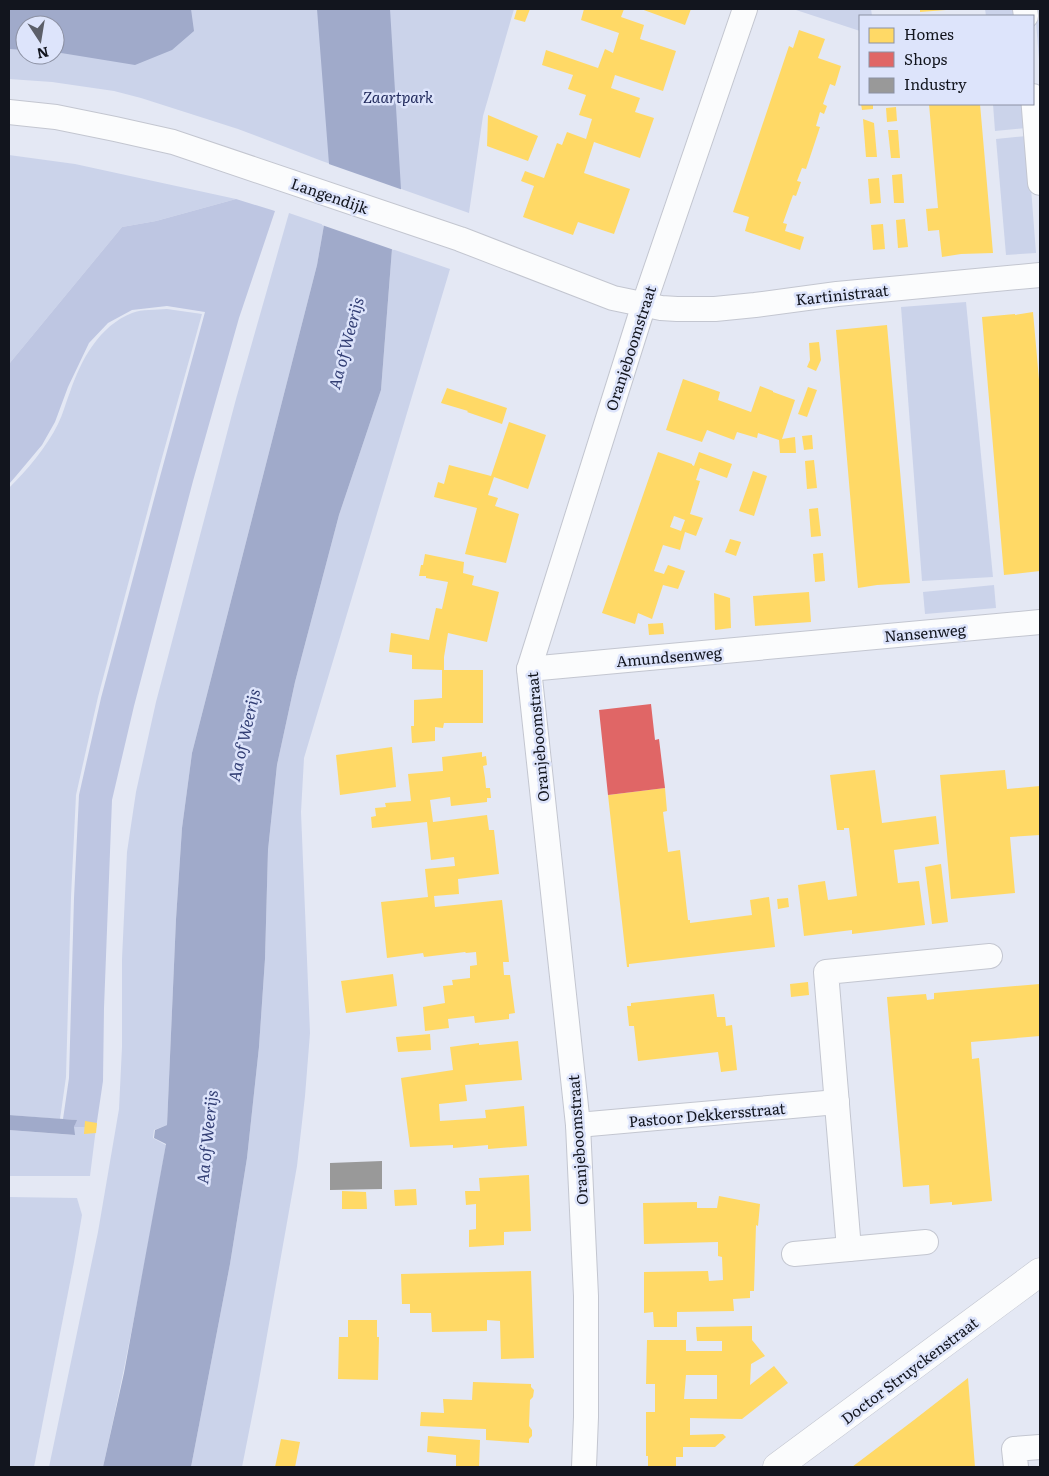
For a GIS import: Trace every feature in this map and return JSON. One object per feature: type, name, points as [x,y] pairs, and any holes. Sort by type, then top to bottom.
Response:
[{"type":"street","name":"Oranjeboomstraat","points":[[584,1467],[586,1296],[578,1126],[528,669],[644,304],[744,9]]},
{"type":"street","points":[[1034,105],[1040,184]]},
{"type":"street","name":"Langendijk","points":[[9,112],[56,117],[173,142],[460,239],[613,298],[644,304]]},
{"type":"street","name":"Kartinistraat","points":[[644,304],[677,309],[715,309],[837,294],[1040,275]]},
{"type":"street","name":"Nansenweg","points":[[809,643],[1040,622]]},
{"type":"street","name":"Amundsenweg","points":[[528,669],[809,643]]},
{"type":"street","points":[[849,1249],[826,972],[990,956]]},
{"type":"street","name":"Pastoor Dekkersstraat","points":[[578,1126],[837,1102]]},
{"type":"street","points":[[794,1254],[926,1242]]},
{"type":"street","name":"Doctor Struyckenstraat","points":[[777,1467],[1040,1272]]},
{"type":"street","points":[[1015,1458],[1040,1447]]},
{"type":"green space","name":"Zaartpark","points":[[9,9],[514,9],[483,116],[469,213],[238,129],[141,98],[114,91],[52,82],[9,79]]},
{"type":"green space","points":[[793,9],[871,9],[872,15],[859,15],[859,31]]},
{"type":"green space","points":[[985,9],[1019,9],[1019,15],[986,15]]},
{"type":"green space","points":[[1035,9],[1040,9],[1040,72]]},
{"type":"green space","points":[[993,105],[1024,105],[1026,128],[995,131]]},
{"type":"green space","points":[[1027,136],[1036,253],[1006,255],[996,139]]},
{"type":"green space","points":[[9,155],[75,164],[236,199],[156,221],[122,227],[9,364]]},
{"type":"green space","points":[[289,213],[324,225],[317,265],[192,753],[182,828],[167,1125],[154,1130],[153,1138],[166,1145],[136,1306],[103,1467],[49,1467],[98,1232],[119,1109],[122,1047],[122,959],[127,852],[136,792],[156,702],[236,399]]},
{"type":"green space","points":[[392,249],[450,269],[304,758],[301,812],[310,1033],[305,1096],[297,1166],[242,1467],[191,1467],[230,1264],[247,1158],[259,1047],[265,959],[268,850],[277,765],[295,682],[339,515],[381,390]]},
{"type":"green space","points":[[966,302],[993,577],[922,581],[901,307]]},
{"type":"green space","points":[[167,309],[202,314],[98,697],[76,795],[66,1077],[60,1119],[9,1115],[9,488],[23,474],[48,442],[58,424],[74,380],[86,356],[101,335],[110,326],[132,313],[145,310]]},
{"type":"green space","points":[[994,585],[996,608],[925,614],[923,592]]},
{"type":"green space","points":[[74,1127],[96,1128],[90,1176],[9,1176],[9,1130],[74,1135]]},
{"type":"green space","points":[[9,1197],[77,1198],[82,1215],[34,1467],[9,1467]]},
{"type":"shaded area","points":[[236,199],[275,211],[239,318],[193,481],[134,706],[112,800],[103,1081],[96,1128],[74,1127],[76,1120],[63,1119],[69,1078],[79,795],[101,698],[205,312],[167,306],[132,310],[108,323],[89,343],[68,387],[55,422],[42,445],[9,484],[9,364],[122,227],[156,221]]},
{"type":"water","points":[[9,9],[191,9],[194,31],[172,50],[135,65],[65,54],[65,15],[15,15],[15,49],[9,49]]},
{"type":"water","name":"Aa of Weerijs","points":[[317,9],[390,9],[401,189],[392,249],[381,390],[339,515],[295,682],[277,765],[268,850],[265,959],[259,1047],[247,1158],[230,1264],[191,1467],[103,1467],[124,1373],[166,1144],[154,1138],[155,1130],[167,1125],[182,828],[192,753],[317,265],[324,225],[329,164]]},
{"type":"water","points":[[9,1115],[77,1120],[74,1127],[75,1135],[9,1130]]},
{"type":"pier","points":[[326,163],[403,190],[394,250],[322,225]]},
{"type":"building: Homes","points":[[517,9],[530,9],[525,22],[514,19]]},
{"type":"building: Homes","points":[[584,9],[624,9],[621,17],[644,25],[640,39],[676,51],[663,91],[615,75],[611,88],[640,98],[635,112],[654,118],[640,158],[594,142],[584,173],[630,189],[614,234],[578,222],[573,235],[523,217],[534,186],[521,181],[525,171],[544,178],[557,143],[562,145],[567,132],[586,139],[592,119],[579,115],[586,95],[568,89],[573,75],[542,65],[546,50],[598,68],[605,49],[613,53],[619,33],[581,20]]},
{"type":"building: Homes","points":[[641,9],[691,9],[685,25]]},
{"type":"building: Homes","points":[[920,9],[946,9],[946,10],[920,12]]},
{"type":"building: Homes","points":[[799,30],[825,39],[818,58],[841,66],[835,86],[830,84],[823,104],[827,106],[824,114],[820,112],[816,126],[820,127],[806,169],[802,168],[797,181],[801,182],[796,196],[793,195],[783,223],[787,224],[785,231],[804,237],[800,250],[745,231],[749,217],[733,212],[789,46],[793,48]]},
{"type":"building: Homes","points":[[861,105],[873,105],[873,109],[862,110]]},
{"type":"building: Homes","points":[[929,105],[980,105],[993,253],[961,254],[942,257],[939,230],[928,231],[926,209],[938,208]]},
{"type":"building: Homes","points":[[896,107],[897,121],[887,122],[886,108]]},
{"type":"building: Homes","points":[[488,115],[538,136],[528,161],[487,146]]},
{"type":"building: Homes","points":[[863,119],[874,123],[877,157],[866,157]]},
{"type":"building: Homes","points":[[888,130],[898,130],[900,158],[891,158]]},
{"type":"building: Homes","points":[[902,174],[904,203],[894,203],[892,175]]},
{"type":"building: Homes","points":[[879,178],[881,203],[870,204],[868,179]]},
{"type":"building: Homes","points":[[905,219],[908,247],[898,248],[896,220]]},
{"type":"building: Homes","points":[[883,224],[885,249],[873,250],[871,225]]},
{"type":"building: Homes","points":[[1033,312],[1040,391],[1040,571],[1004,575],[982,317]]},
{"type":"building: Homes","points":[[887,325],[910,583],[858,588],[836,330]]},
{"type":"building: Homes","points":[[819,342],[821,360],[816,371],[807,367],[810,360],[809,343]]},
{"type":"building: Homes","points":[[683,379],[720,392],[718,400],[751,412],[760,386],[795,400],[782,439],[795,437],[796,453],[780,453],[779,440],[758,433],[757,438],[737,432],[734,440],[707,430],[702,442],[666,430]]},
{"type":"building: Homes","points":[[808,387],[817,390],[807,417],[798,414]]},
{"type":"building: Homes","points":[[447,388],[507,408],[502,424],[441,403]]},
{"type":"building: Homes","points":[[509,422],[546,435],[528,489],[494,477],[488,495],[498,498],[495,506],[519,514],[506,563],[465,554],[477,508],[434,497],[438,482],[444,484],[449,465],[491,476]]},
{"type":"building: Homes","points":[[812,435],[813,449],[804,450],[802,436]]},
{"type":"building: Homes","points":[[658,452],[694,466],[699,452],[732,464],[727,478],[700,468],[696,480],[700,481],[690,514],[703,518],[696,536],[685,532],[680,550],[663,545],[654,571],[664,574],[668,565],[685,571],[678,589],[663,585],[652,619],[638,613],[635,624],[602,613]],"holes":[[[674,516],[685,520],[681,531],[670,527]]]},
{"type":"building: Homes","points":[[814,460],[817,488],[807,489],[805,461]]},
{"type":"building: Homes","points":[[753,471],[767,476],[754,516],[739,511]]},
{"type":"building: Homes","points":[[818,508],[821,536],[811,537],[809,509]]},
{"type":"building: Homes","points":[[730,539],[741,542],[736,556],[725,552]]},
{"type":"building: Homes","points":[[823,553],[825,581],[815,582],[813,554]]},
{"type":"building: Homes","points":[[425,554],[464,562],[463,573],[474,576],[472,585],[499,592],[487,642],[448,633],[444,657],[444,670],[483,670],[483,723],[444,723],[443,728],[435,727],[435,741],[412,743],[411,726],[414,726],[414,700],[442,698],[442,670],[412,669],[412,655],[389,652],[391,633],[429,640],[436,608],[442,609],[448,582],[419,576]]},
{"type":"building: Homes","points":[[809,592],[811,622],[755,626],[753,596]]},
{"type":"building: Homes","points":[[714,593],[730,598],[731,628],[715,630]]},
{"type":"building: Homes","points":[[663,623],[664,634],[649,635],[648,624]]},
{"type":"building: Homes","points":[[392,747],[396,787],[340,795],[336,755]]},
{"type":"building: Homes","points":[[482,752],[482,757],[486,756],[487,765],[483,766],[486,788],[490,788],[491,798],[487,798],[487,802],[451,806],[450,797],[430,800],[433,822],[487,815],[489,830],[494,830],[499,874],[458,879],[459,894],[434,896],[435,907],[502,900],[509,962],[503,962],[504,975],[510,975],[515,1013],[509,1014],[509,1019],[475,1023],[474,1016],[448,1019],[449,1028],[425,1031],[423,1007],[445,1003],[443,986],[453,985],[452,980],[470,978],[470,966],[477,965],[476,952],[424,957],[423,953],[387,958],[381,902],[428,897],[425,869],[455,866],[454,857],[431,860],[427,822],[372,828],[371,817],[376,816],[375,808],[386,807],[385,803],[411,801],[408,774],[443,771],[442,757]]},
{"type":"building: Homes","points":[[875,770],[882,823],[936,816],[939,844],[894,850],[898,883],[919,881],[925,925],[852,934],[852,930],[804,936],[798,885],[825,881],[828,900],[857,896],[849,828],[837,830],[830,775]]},
{"type":"building: Homes","points":[[1005,770],[1007,789],[1040,786],[1040,835],[1010,837],[1015,893],[951,899],[940,775]]},
{"type":"building: Homes","points":[[665,788],[667,811],[663,812],[668,852],[680,850],[688,920],[690,920],[690,923],[752,915],[750,900],[769,897],[775,947],[629,964],[629,967],[627,967],[608,795]]},
{"type":"building: Homes","points":[[941,864],[948,922],[932,924],[925,867]]},
{"type":"building: Homes","points":[[788,898],[789,907],[778,909],[777,899]]},
{"type":"building: Homes","points":[[393,974],[397,1006],[346,1013],[341,981]]},
{"type":"building: Homes","points":[[808,982],[809,995],[791,997],[790,984]]},
{"type":"building: Homes","points":[[1040,984],[1040,1036],[971,1042],[972,1059],[979,1058],[992,1201],[952,1205],[952,1202],[930,1204],[929,1185],[903,1187],[887,997],[926,994],[927,1000],[934,999],[934,993]]},
{"type":"building: Homes","points":[[714,994],[717,1017],[725,1017],[726,1026],[732,1025],[737,1070],[721,1072],[718,1052],[638,1061],[634,1026],[629,1026],[627,1006],[631,1006],[631,1003]]},
{"type":"building: Homes","points":[[430,1034],[431,1050],[398,1052],[396,1037]]},
{"type":"building: Homes","points":[[518,1041],[522,1080],[465,1085],[467,1101],[439,1104],[440,1121],[486,1118],[485,1110],[524,1106],[527,1146],[488,1149],[488,1145],[453,1148],[453,1145],[410,1147],[401,1078],[453,1070],[450,1047]]},
{"type":"building: Homes","points":[[85,1121],[97,1123],[96,1133],[84,1134]]},
{"type":"building: Homes","points":[[529,1175],[531,1231],[504,1232],[504,1245],[469,1247],[469,1230],[476,1229],[476,1204],[466,1205],[465,1191],[480,1191],[479,1178]]},
{"type":"building: Homes","points":[[416,1189],[417,1205],[395,1206],[394,1190]]},
{"type":"building: Homes","points":[[342,1191],[366,1192],[367,1209],[342,1209]]},
{"type":"building: Homes","points":[[719,1196],[760,1204],[758,1226],[756,1225],[754,1291],[750,1291],[750,1298],[733,1299],[734,1311],[677,1312],[677,1327],[654,1327],[653,1312],[644,1313],[644,1272],[708,1271],[709,1281],[723,1280],[722,1257],[718,1256],[718,1242],[644,1244],[643,1203],[697,1202],[697,1208],[717,1208]]},
{"type":"building: Homes","points":[[531,1271],[534,1358],[501,1359],[500,1321],[487,1320],[487,1331],[432,1332],[431,1313],[410,1313],[410,1304],[402,1304],[401,1274]]},
{"type":"building: Homes","points":[[348,1320],[377,1320],[377,1337],[379,1337],[378,1380],[338,1379],[339,1337],[348,1337]]},
{"type":"building: Homes","points":[[752,1326],[752,1340],[765,1356],[751,1364],[750,1385],[774,1366],[788,1383],[742,1419],[690,1418],[690,1435],[723,1434],[726,1437],[715,1447],[683,1447],[683,1457],[676,1457],[676,1467],[648,1467],[648,1456],[646,1456],[646,1412],[655,1412],[655,1384],[646,1384],[647,1340],[686,1340],[686,1351],[722,1351],[722,1341],[697,1341],[696,1327]],"holes":[[[686,1375],[717,1375],[717,1399],[684,1399]]]},
{"type":"building: Homes","points":[[968,1378],[975,1467],[852,1467],[914,1420]]},
{"type":"building: Homes","points":[[473,1382],[531,1384],[534,1390],[533,1397],[530,1400],[529,1426],[532,1430],[532,1436],[529,1439],[529,1443],[486,1440],[486,1429],[420,1426],[421,1412],[444,1413],[443,1399],[472,1400]]},
{"type":"building: Homes","points":[[428,1436],[480,1440],[479,1467],[456,1467],[456,1455],[427,1452]]},
{"type":"building: Homes","points":[[281,1439],[300,1442],[295,1467],[275,1467]]},
{"type":"building: Shops","points":[[651,704],[655,740],[659,739],[665,788],[608,795],[599,710]]},
{"type":"building: Industry","points":[[382,1161],[382,1189],[330,1190],[330,1163]]}]
